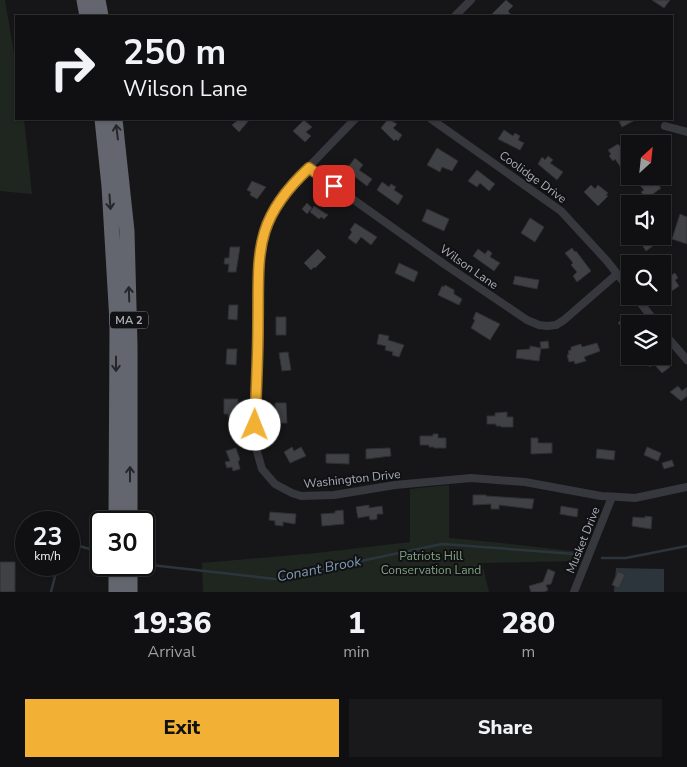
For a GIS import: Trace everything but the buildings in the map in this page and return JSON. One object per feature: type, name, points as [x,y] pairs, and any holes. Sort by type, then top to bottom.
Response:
[{"type":"highway","points":[[84,0],[87,15]]},
{"type":"highway","points":[[98,0],[101,15]]},
{"type":"highway","name":"MA 2","points":[[102,120],[109,186],[117,322],[116,511]]},
{"type":"highway","name":"MA 2","points":[[115,120],[127,241],[130,345],[130,511]]},
{"type":"highway","points":[[116,576],[116,592]]},
{"type":"highway","points":[[130,576],[130,592]]},
{"type":"street","points":[[455,15],[471,0]]},
{"type":"street","name":"Washington Drive","points":[[355,120],[295,181],[277,205],[267,224],[259,253],[255,438],[262,469],[275,484],[292,494],[301,496],[471,478],[525,482],[601,496],[635,498],[687,487]]},
{"type":"street","name":"Coolidge Drive","points":[[432,120],[561,211],[621,279]]},
{"type":"street","points":[[664,126],[687,132]]},
{"type":"street","name":"Wilson Lane","points":[[309,168],[501,302],[539,326],[556,325],[564,320],[617,274]]},
{"type":"street","points":[[642,305],[650,315]]},
{"type":"street","points":[[671,341],[687,360]]},
{"type":"street","name":"Musket Drive","points":[[574,592],[612,497]]},
{"type":"green space","points":[[0,0],[5,0],[15,59],[15,120],[24,120],[32,194],[0,191]]},
{"type":"green space","name":"Patriots Hill Conservation Land","points":[[449,485],[449,538],[581,552],[577,561],[482,563],[489,592],[203,592],[202,563],[316,553],[410,542],[410,489]]},
{"type":"shaded area","points":[[616,568],[664,569],[664,592],[614,592]]},
{"type":"waterway","name":"Conant Brook","points":[[155,565],[275,579],[442,544],[575,554]]},
{"type":"waterway","name":"Conant Brook","points":[[80,546],[90,549]]},
{"type":"waterway","name":"Conant Brook","points":[[602,558],[626,558],[687,546]]},
{"type":"waterway","name":"Conant Brook","points":[[51,592],[55,576]]},
{"type":"route","points":[[255,425],[258,266],[263,234],[271,214],[283,196],[309,168],[334,186]]}]
